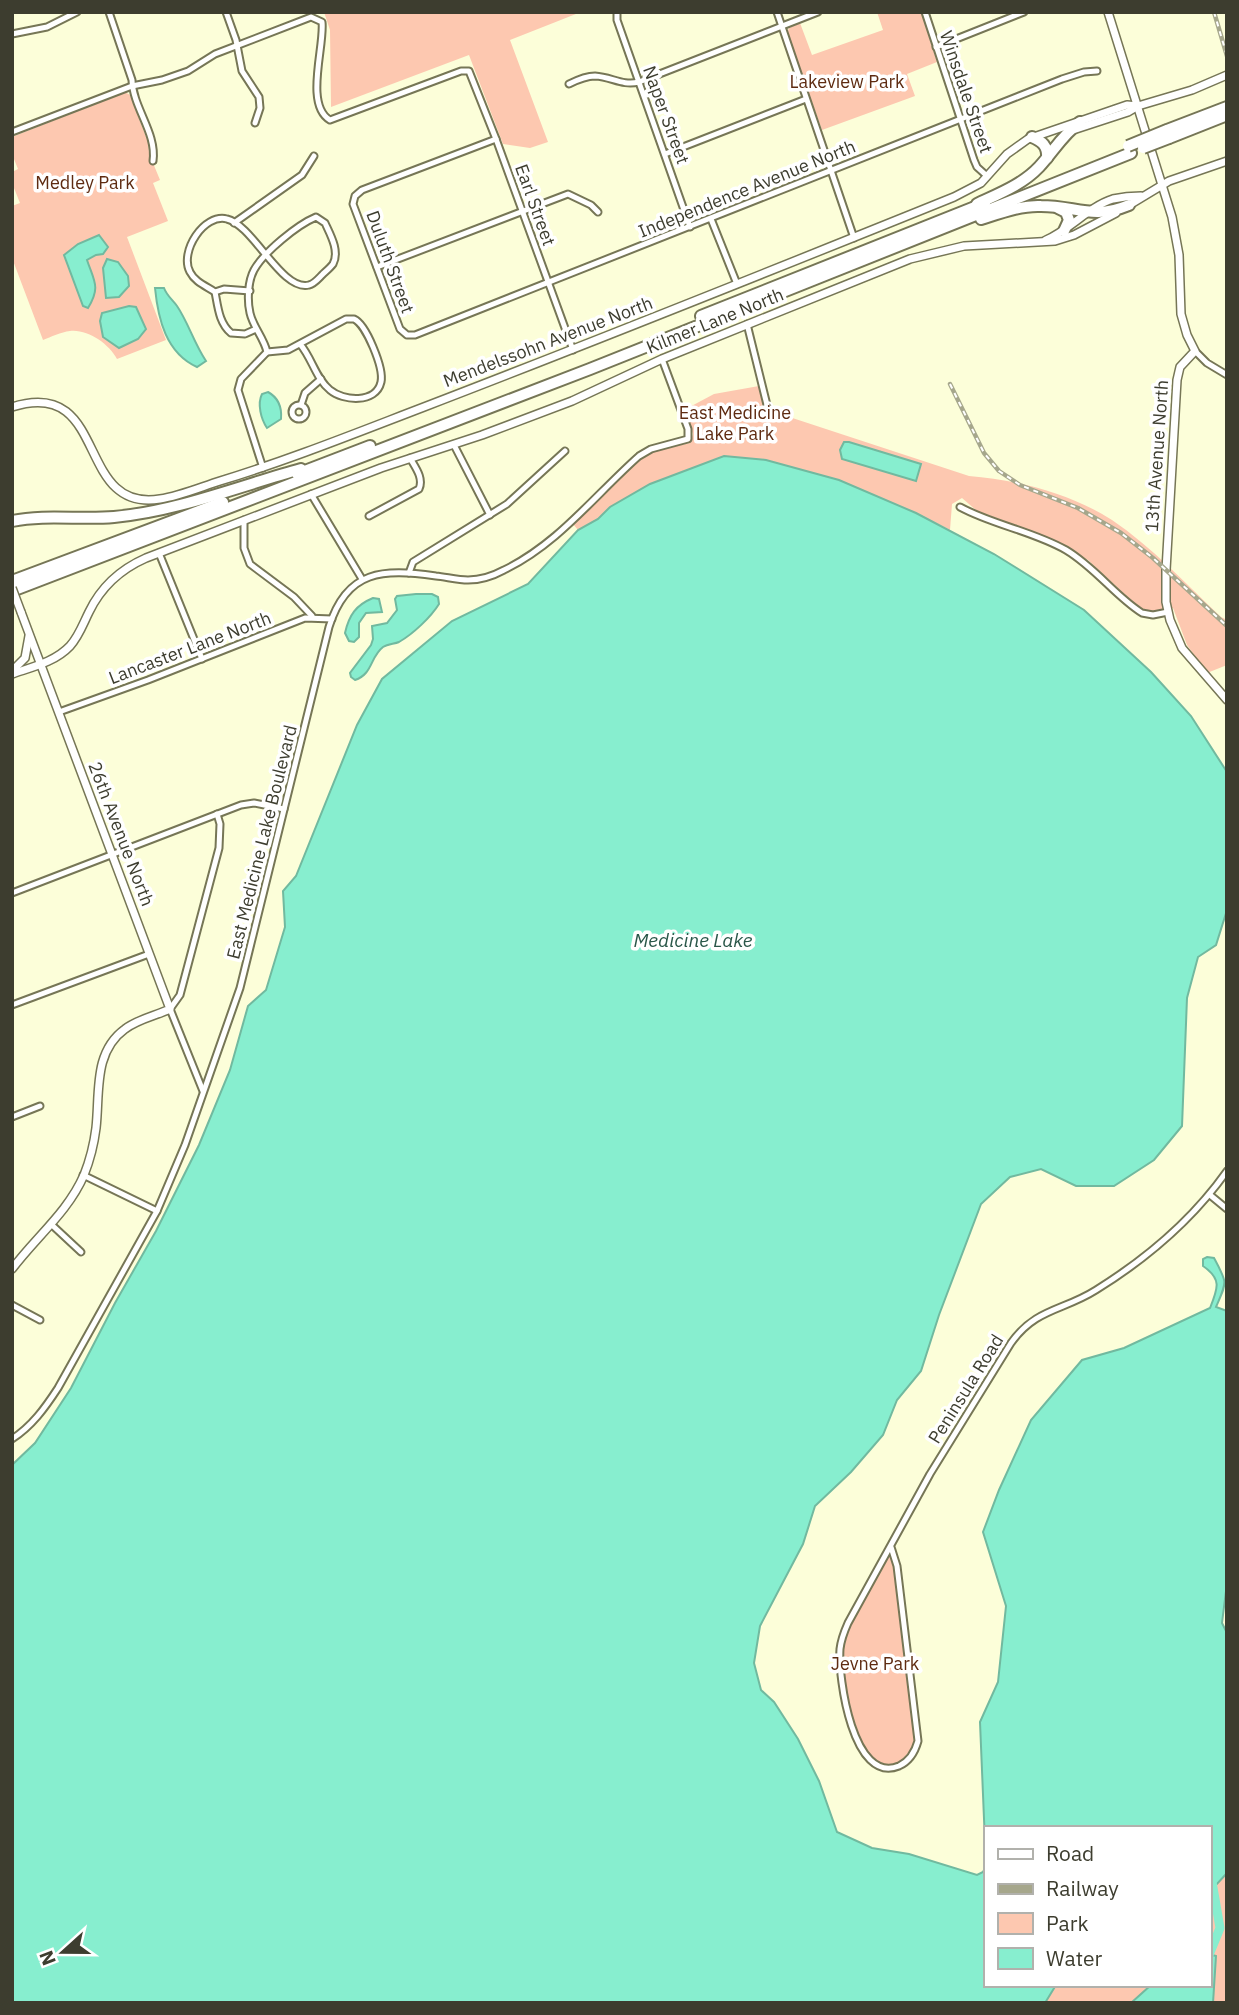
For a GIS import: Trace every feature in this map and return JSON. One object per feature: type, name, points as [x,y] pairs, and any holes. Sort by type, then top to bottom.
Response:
[{"type":"highway","points":[[12,581],[591,361],[940,221],[1224,112]]},
{"type":"highway","points":[[940,221],[1020,182],[1036,170],[1080,122]]},
{"type":"highway","points":[[1032,137],[1045,146],[1046,158]]},
{"type":"highway","points":[[12,591],[590,369],[895,247],[1129,149]]},
{"type":"highway","points":[[895,247],[1019,208],[1056,207],[1109,213],[1129,205]]},
{"type":"highway","points":[[1056,207],[1067,215],[1068,223],[1063,231]]},
{"type":"highway","points":[[12,521],[46,517],[112,517],[161,510],[334,460]]},
{"type":"street","points":[[12,34],[47,27],[78,12]]},
{"type":"street","points":[[109,12],[153,148],[153,161]]},
{"type":"street","points":[[226,12],[242,71],[258,97],[260,108],[255,123]]},
{"type":"street","points":[[776,12],[854,237]]},
{"type":"street","points":[[569,84],[592,76],[619,83],[639,82],[818,12]]},
{"type":"street","name":"Winsdale Street","points":[[925,12],[974,160],[987,176]]},
{"type":"street","points":[[936,47],[1024,12]]},
{"type":"street","points":[[1108,12],[1178,247],[1183,325],[1195,351],[1207,363],[1227,375]]},
{"type":"street","name":"Naper Street","points":[[617,13],[617,20],[690,227]]},
{"type":"street","name":"Earl Street","points":[[237,46],[311,17],[320,19],[323,29],[317,72],[320,106],[326,118],[334,119],[461,71],[468,71],[496,139],[573,350]]},
{"type":"street","points":[[12,132],[132,86],[188,71],[211,56],[237,46]]},
{"type":"street","name":"Independence Avenue North","points":[[407,335],[415,335],[1062,79],[1097,71]]},
{"type":"street","name":"Mendelssohn Avenue North","points":[[1032,137],[1069,131],[1209,84],[1227,75]]},
{"type":"street","points":[[665,154],[806,99]]},
{"type":"street","name":"Mendelssohn Avenue North","points":[[12,407],[31,402],[56,407],[69,414],[85,432],[107,480],[122,492],[140,499],[168,498],[263,468],[573,350],[961,195],[974,188],[1014,148],[1032,137],[1127,105],[1138,106]]},
{"type":"street","name":"Duluth Street","points":[[407,335],[400,329],[354,204],[355,196],[362,190],[496,139]]},
{"type":"street","points":[[234,223],[302,175],[314,156]]},
{"type":"street","name":"Kilmer Lane North","points":[[12,673],[57,657],[71,645],[97,598],[116,575],[137,562],[311,494],[572,401],[662,359],[931,252],[985,243],[1055,241],[1073,235],[1162,186],[1199,169],[1227,161]]},
{"type":"street","points":[[377,267],[568,194],[598,212]]},
{"type":"street","name":"Kilmer Lane North","points":[[1039,243],[1116,198],[1145,196]]},
{"type":"street","points":[[256,329],[237,335],[226,329],[218,311],[215,292],[196,280],[189,271],[186,257],[188,249],[206,226],[221,219],[234,223],[266,255],[292,281],[306,286],[314,283],[332,265],[335,253],[325,223],[320,218],[312,219],[293,232],[266,255],[252,275],[250,314],[267,352]]},
{"type":"street","points":[[711,219],[737,284]]},
{"type":"street","points":[[215,292],[225,289],[250,291]]},
{"type":"street","points":[[267,352],[281,353],[346,319],[359,320],[365,328],[381,373],[379,387],[367,396],[351,399],[332,392],[300,345]]},
{"type":"street","points":[[747,324],[770,417]]},
{"type":"street","name":"13th Avenue North","points":[[1195,351],[1180,367],[1177,380],[1165,575],[1168,612],[1182,648],[1227,701]]},
{"type":"street","points":[[263,468],[238,390],[241,379],[267,352]]},
{"type":"street","points":[[311,494],[362,579],[382,574],[410,573],[467,580],[484,578],[507,569],[541,549],[639,456],[651,449],[685,440],[690,435],[662,359]]},
{"type":"street","points":[[300,405],[305,393],[321,379]]},
{"type":"street","points":[[454,445],[490,515]]},
{"type":"street","points":[[410,573],[413,562],[418,558],[507,504],[565,451]]},
{"type":"street","points":[[369,516],[419,489],[422,484],[410,458]]},
{"type":"street","points":[[960,506],[1045,539],[1067,551],[1087,563],[1142,613],[1153,615],[1168,612]]},
{"type":"street","points":[[244,520],[244,548],[250,564],[294,597],[312,617]]},
{"type":"street","points":[[159,553],[202,659]]},
{"type":"street","name":"East Medicine Lake Boulevard","points":[[12,1439],[42,1412],[58,1388],[157,1211],[172,1178],[240,988],[332,619],[343,595],[362,579]]},
{"type":"street","name":"26th Avenue North","points":[[12,591],[203,1091]]},
{"type":"street","name":"Lancaster Lane North","points":[[59,712],[312,617],[332,619]]},
{"type":"street","points":[[12,673],[25,658],[29,648],[29,632]]},
{"type":"street","points":[[12,892],[217,814],[250,804],[284,809]]},
{"type":"street","points":[[12,1269],[52,1225],[83,1175],[96,1130],[100,1068],[109,1047],[116,1036],[132,1024],[170,1009],[180,995],[219,848],[217,814]]},
{"type":"street","points":[[12,1005],[149,954]]},
{"type":"street","points":[[12,1117],[40,1107]]},
{"type":"street","name":"Peninsula Road","points":[[891,1547],[897,1566],[918,1741],[910,1758],[899,1766],[888,1768],[871,1761],[859,1745],[843,1685],[840,1654],[848,1623],[937,1461],[1011,1343],[1022,1330],[1043,1314],[1087,1295],[1106,1283],[1174,1231],[1210,1195],[1227,1171]]},
{"type":"street","points":[[83,1175],[157,1211]]},
{"type":"street","points":[[1210,1195],[1227,1209]]},
{"type":"street","points":[[52,1225],[81,1252]]},
{"type":"street","points":[[12,1305],[40,1320]]},
{"type":"green space","points":[[324,12],[581,12],[510,40],[548,142],[530,148],[503,144],[469,55],[331,107],[330,30]]},
{"type":"green space","name":"Lakeview Park","points":[[877,12],[921,12],[937,62],[907,74],[915,96],[822,130],[787,33],[789,28],[800,23],[812,55],[883,30]]},
{"type":"green space","name":"Medley Park","points":[[125,92],[130,95],[148,142],[150,162],[153,163],[160,180],[153,183],[168,221],[127,237],[166,340],[117,359],[103,343],[84,332],[67,332],[43,340],[12,258],[12,206],[20,203],[12,183],[12,172],[18,169],[12,154],[12,137]]},
{"type":"green space","name":"East Medicine Lake Park","points":[[759,386],[765,409],[969,476],[1043,489],[1079,502],[1112,520],[1155,554],[1227,620],[1227,665],[1207,673],[1187,645],[1173,608],[1145,610],[1088,560],[1045,536],[977,511],[962,498],[952,504],[950,530],[839,480],[766,460],[724,456],[610,507],[598,519],[578,530],[573,524],[640,460],[655,451],[690,443],[693,434],[684,410],[714,394]]},
{"type":"green space","name":"Jevne Park","points":[[891,1547],[895,1556],[918,1741],[906,1762],[888,1768],[871,1761],[852,1725],[841,1665],[843,1633]]},
{"type":"green space","points":[[1227,1873],[1227,2003],[1045,2003],[1055,1987],[1211,1987],[1211,1886]]},
{"type":"water","points":[[99,235],[108,247],[103,254],[87,260],[95,289],[88,308],[83,306],[64,255],[78,244]]},
{"type":"water","points":[[107,259],[118,262],[128,276],[129,286],[119,297],[106,298],[103,268]]},
{"type":"water","points":[[155,288],[164,288],[184,319],[206,361],[197,367],[186,361],[171,344],[161,323]]},
{"type":"water","points":[[129,306],[136,307],[146,329],[138,339],[119,348],[103,337],[100,321],[102,313]]},
{"type":"water","points":[[268,392],[277,400],[281,419],[267,428],[261,416],[260,402],[262,394]]},
{"type":"water","points":[[844,442],[921,464],[916,481],[842,459],[840,450]]},
{"type":"water","name":"Medicine Lake","points":[[724,456],[766,460],[839,480],[916,513],[994,554],[1084,610],[1151,672],[1191,716],[1227,772],[1227,910],[1216,945],[1198,957],[1187,998],[1182,1126],[1154,1160],[1114,1186],[1076,1186],[1041,1169],[1010,1177],[981,1204],[921,1371],[897,1400],[883,1435],[851,1472],[815,1506],[803,1544],[760,1626],[754,1663],[761,1690],[774,1702],[798,1739],[819,1781],[837,1832],[872,1848],[909,1854],[977,1875],[984,1870],[984,1987],[1055,1987],[1045,2003],[12,2003],[12,1465],[35,1443],[71,1388],[199,1145],[230,1070],[248,1006],[266,990],[285,927],[283,891],[296,876],[357,725],[382,679],[452,621],[528,584],[578,530],[598,519],[610,507],[650,484]]},
{"type":"water","points":[[432,594],[438,597],[439,604],[427,620],[410,635],[383,647],[365,674],[355,680],[350,673],[371,645],[372,626],[387,623],[397,610],[397,596]]},
{"type":"water","points":[[373,598],[379,599],[382,612],[366,613],[359,623],[359,637],[354,642],[349,641],[345,633],[351,616],[358,607]]},
{"type":"water","points":[[1214,1258],[1224,1278],[1224,1287],[1216,1307],[1227,1311],[1227,1583],[1222,1623],[1227,1633],[1227,1873],[1211,1886],[1211,1826],[984,1826],[980,1722],[998,1682],[1006,1606],[983,1532],[1031,1420],[1082,1360],[1124,1348],[1210,1308],[1217,1284],[1213,1275],[1203,1266],[1203,1259]]},
{"type":"water","points":[[1211,1955],[1216,1956],[1213,2003],[1131,2003],[1149,1987],[1211,1987]]},
{"type":"waterway","points":[[1211,1876],[1220,1928],[1211,1950]]},
{"type":"railway","points":[[1214,12],[1227,56]]},
{"type":"railway","points":[[950,384],[984,453],[999,471],[1020,485],[1078,508],[1121,533],[1153,558],[1227,626]]}]
